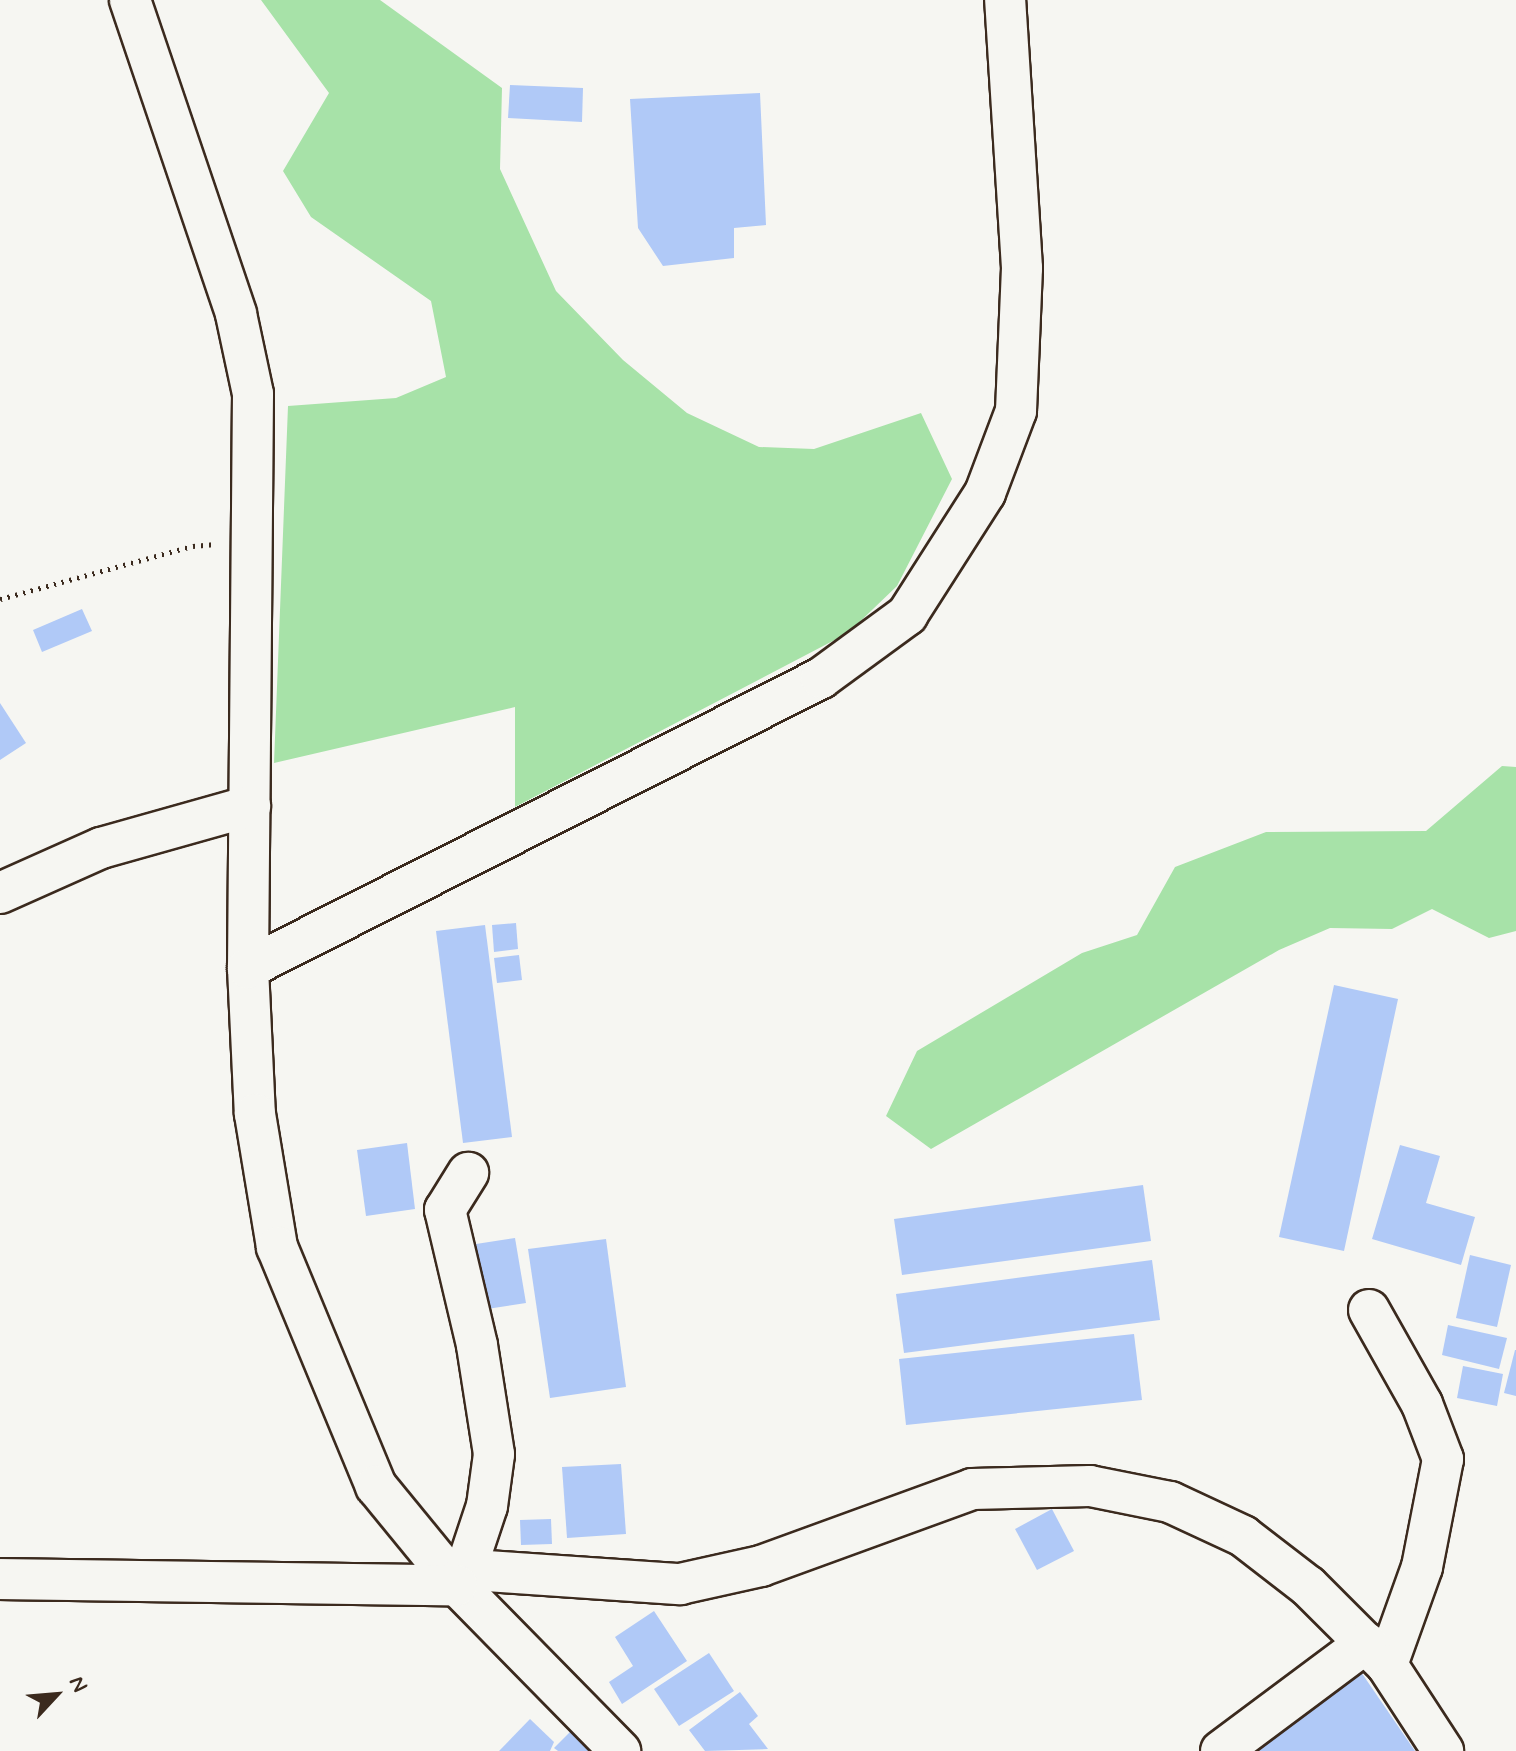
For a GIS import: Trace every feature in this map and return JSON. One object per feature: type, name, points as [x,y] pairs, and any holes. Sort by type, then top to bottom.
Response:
[{"type":"street","points":[[130,0],[236,314],[253,394],[248,968],[255,1114],[277,1247],[376,1486],[620,1751]]},
{"type":"street","points":[[248,968],[821,678],[907,615],[985,493],[1016,411],[1022,268],[1005,0]]},
{"type":"street","points":[[0,893],[101,848],[250,806]]},
{"type":"street","points":[[455,1574],[487,1506],[494,1454],[477,1345],[445,1210],[468,1173]]},
{"type":"street","points":[[1221,1751],[1376,1654],[1422,1567],[1443,1459],[1422,1404],[1369,1310]]},
{"type":"street","points":[[0,1579],[455,1574],[680,1584],[761,1566],[972,1489],[1090,1486],[1170,1502],[1243,1536],[1308,1586],[1376,1654],[1443,1751]]},
{"type":"path","points":[[0,599],[193,546],[253,541]]},
{"type":"green space","points":[[261,0],[380,0],[502,88],[500,169],[556,291],[623,360],[687,413],[759,447],[814,449],[921,413],[952,479],[897,586],[848,633],[515,807],[515,707],[274,763],[288,406],[396,398],[446,377],[431,301],[311,217],[283,171],[329,93]]},
{"type":"green space","points":[[1502,766],[1516,767],[1516,931],[1489,938],[1432,909],[1392,929],[1330,928],[1279,950],[931,1149],[886,1116],[917,1051],[1082,953],[1137,935],[1175,867],[1266,832],[1426,831]]},
{"type":"building","points":[[510,85],[583,88],[582,122],[508,118]]},
{"type":"building","points":[[760,93],[766,225],[734,228],[734,258],[663,266],[638,228],[630,99]]},
{"type":"building","points":[[82,609],[92,631],[42,652],[33,630]]},
{"type":"building","points":[[0,703],[26,743],[0,760]]},
{"type":"building","points":[[516,923],[518,949],[494,952],[492,925]]},
{"type":"building","points":[[485,925],[512,1137],[463,1143],[436,931]]},
{"type":"building","points":[[519,955],[522,980],[497,983],[494,958]]},
{"type":"building","points":[[1334,985],[1398,999],[1344,1251],[1279,1237]]},
{"type":"building","points":[[407,1143],[415,1209],[366,1216],[357,1150]]},
{"type":"building","points":[[1400,1145],[1440,1156],[1426,1203],[1475,1217],[1461,1265],[1372,1239]]},
{"type":"building","points":[[1143,1185],[1151,1241],[902,1275],[894,1219]]},
{"type":"building","points":[[515,1238],[526,1303],[487,1309],[476,1244]]},
{"type":"building","points":[[606,1239],[626,1387],[550,1398],[528,1249]]},
{"type":"building","points":[[1470,1255],[1511,1265],[1497,1327],[1456,1318]]},
{"type":"building","points":[[1152,1260],[1160,1320],[904,1353],[896,1294]]},
{"type":"building","points":[[1448,1325],[1507,1338],[1499,1369],[1442,1355]]},
{"type":"building","points":[[1134,1334],[1142,1400],[906,1425],[899,1359]]},
{"type":"building","points":[[1516,1350],[1516,1396],[1504,1393]]},
{"type":"building","points":[[1463,1366],[1503,1374],[1497,1406],[1457,1398]]},
{"type":"building","points":[[621,1464],[626,1534],[567,1538],[562,1467]]},
{"type":"building","points":[[1052,1509],[1074,1551],[1037,1570],[1015,1529]]},
{"type":"building","points":[[551,1519],[552,1544],[521,1545],[520,1520]]},
{"type":"building","points":[[654,1611],[687,1661],[622,1704],[609,1682],[633,1666],[615,1637]]},
{"type":"building","points":[[709,1653],[734,1691],[679,1726],[654,1689]]},
{"type":"building","points":[[1361,1672],[1415,1751],[1249,1751],[1248,1749]]},
{"type":"building","points":[[740,1692],[758,1716],[749,1724],[768,1749],[705,1751],[689,1730]]},
{"type":"building","points":[[530,1719],[554,1742],[550,1751],[499,1751]]},
{"type":"building","points":[[571,1731],[591,1751],[558,1751],[554,1748]]}]
